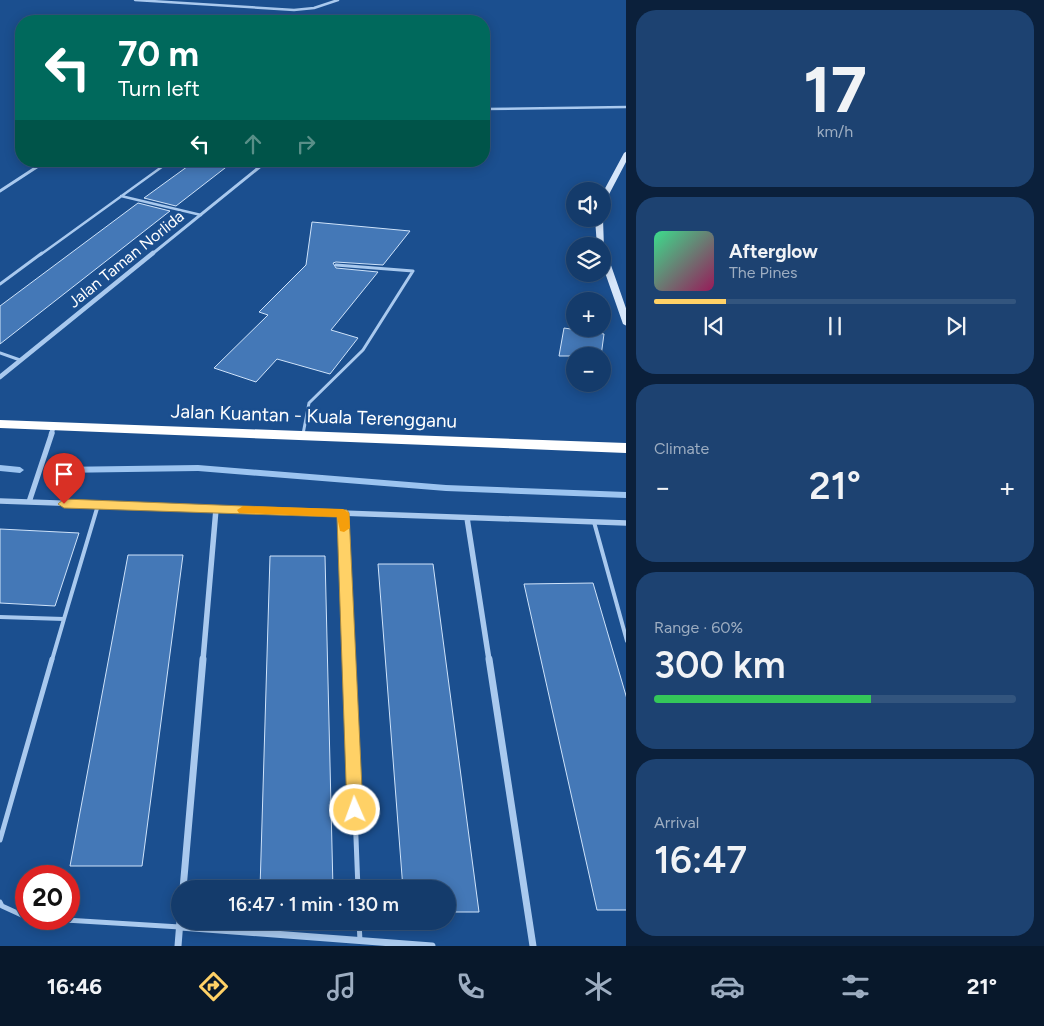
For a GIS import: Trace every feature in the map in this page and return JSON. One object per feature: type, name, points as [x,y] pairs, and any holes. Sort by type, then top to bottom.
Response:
[{"type":"highway","name":"Jalan Kuantan - Kuala Terengganu","points":[[0,424],[626,448]]},
{"type":"street","points":[[135,0],[294,10],[314,8],[338,0]]},
{"type":"street","points":[[490,110],[626,107]]},
{"type":"street","points":[[611,184],[626,154]]},
{"type":"street","points":[[0,191],[37,167]]},
{"type":"street","name":"Jalan Taman Norlida","points":[[0,377],[260,167]]},
{"type":"street","points":[[611,278],[626,324]]},
{"type":"street","points":[[29,502],[54,426]]},
{"type":"street","points":[[0,501],[626,523]]},
{"type":"street","points":[[184,880],[216,509]]},
{"type":"street","points":[[467,518],[533,946]]},
{"type":"street","points":[[178,946],[179,930]]},
{"type":"street","points":[[244,930],[432,946]]},
{"type":"lane","points":[[0,284],[162,167]]},
{"type":"lane","points":[[122,196],[201,215]]},
{"type":"lane","points":[[303,436],[309,403],[363,350],[413,271],[336,265]]},
{"type":"lane","points":[[0,353],[20,360]]},
{"type":"lane","points":[[0,840],[98,505]]},
{"type":"lane","points":[[343,513],[358,880]]},
{"type":"lane","points":[[594,522],[626,641]]},
{"type":"lane","points":[[0,617],[64,619]]},
{"type":"lane","points":[[0,902],[2,906],[15,912]]},
{"type":"lane","points":[[80,920],[171,924]]},
{"type":"lane","points":[[359,930],[360,941]]},
{"type":"building","points":[[187,167],[226,167],[176,206],[144,198]]},
{"type":"building","points":[[138,203],[170,211],[0,344],[0,306]]},
{"type":"building","points":[[312,222],[410,231],[383,265],[333,263],[336,268],[378,272],[331,330],[358,338],[330,374],[277,359],[256,382],[214,368],[268,315],[259,312],[306,265]]},
{"type":"building","points":[[564,328],[566,328],[566,337],[604,337],[602,347],[566,347],[566,356],[559,356]]},
{"type":"building","points":[[0,529],[79,533],[55,606],[0,603]]},
{"type":"building","points":[[128,555],[183,555],[142,866],[70,865]]},
{"type":"building","points":[[270,556],[325,556],[333,880],[260,880]]},
{"type":"building","points":[[378,564],[433,564],[479,912],[456,912],[456,880],[402,880]]},
{"type":"building","points":[[593,583],[626,696],[626,910],[597,910],[524,584]]},
{"type":"waterway","points":[[0,468],[20,470]]},
{"type":"waterway","points":[[57,470],[198,468],[446,488],[626,495]]},
{"type":"slow traffic","points":[[243,510],[343,513],[344,528]]},
{"type":"route","points":[[64,504],[343,513],[355,810]]}]
